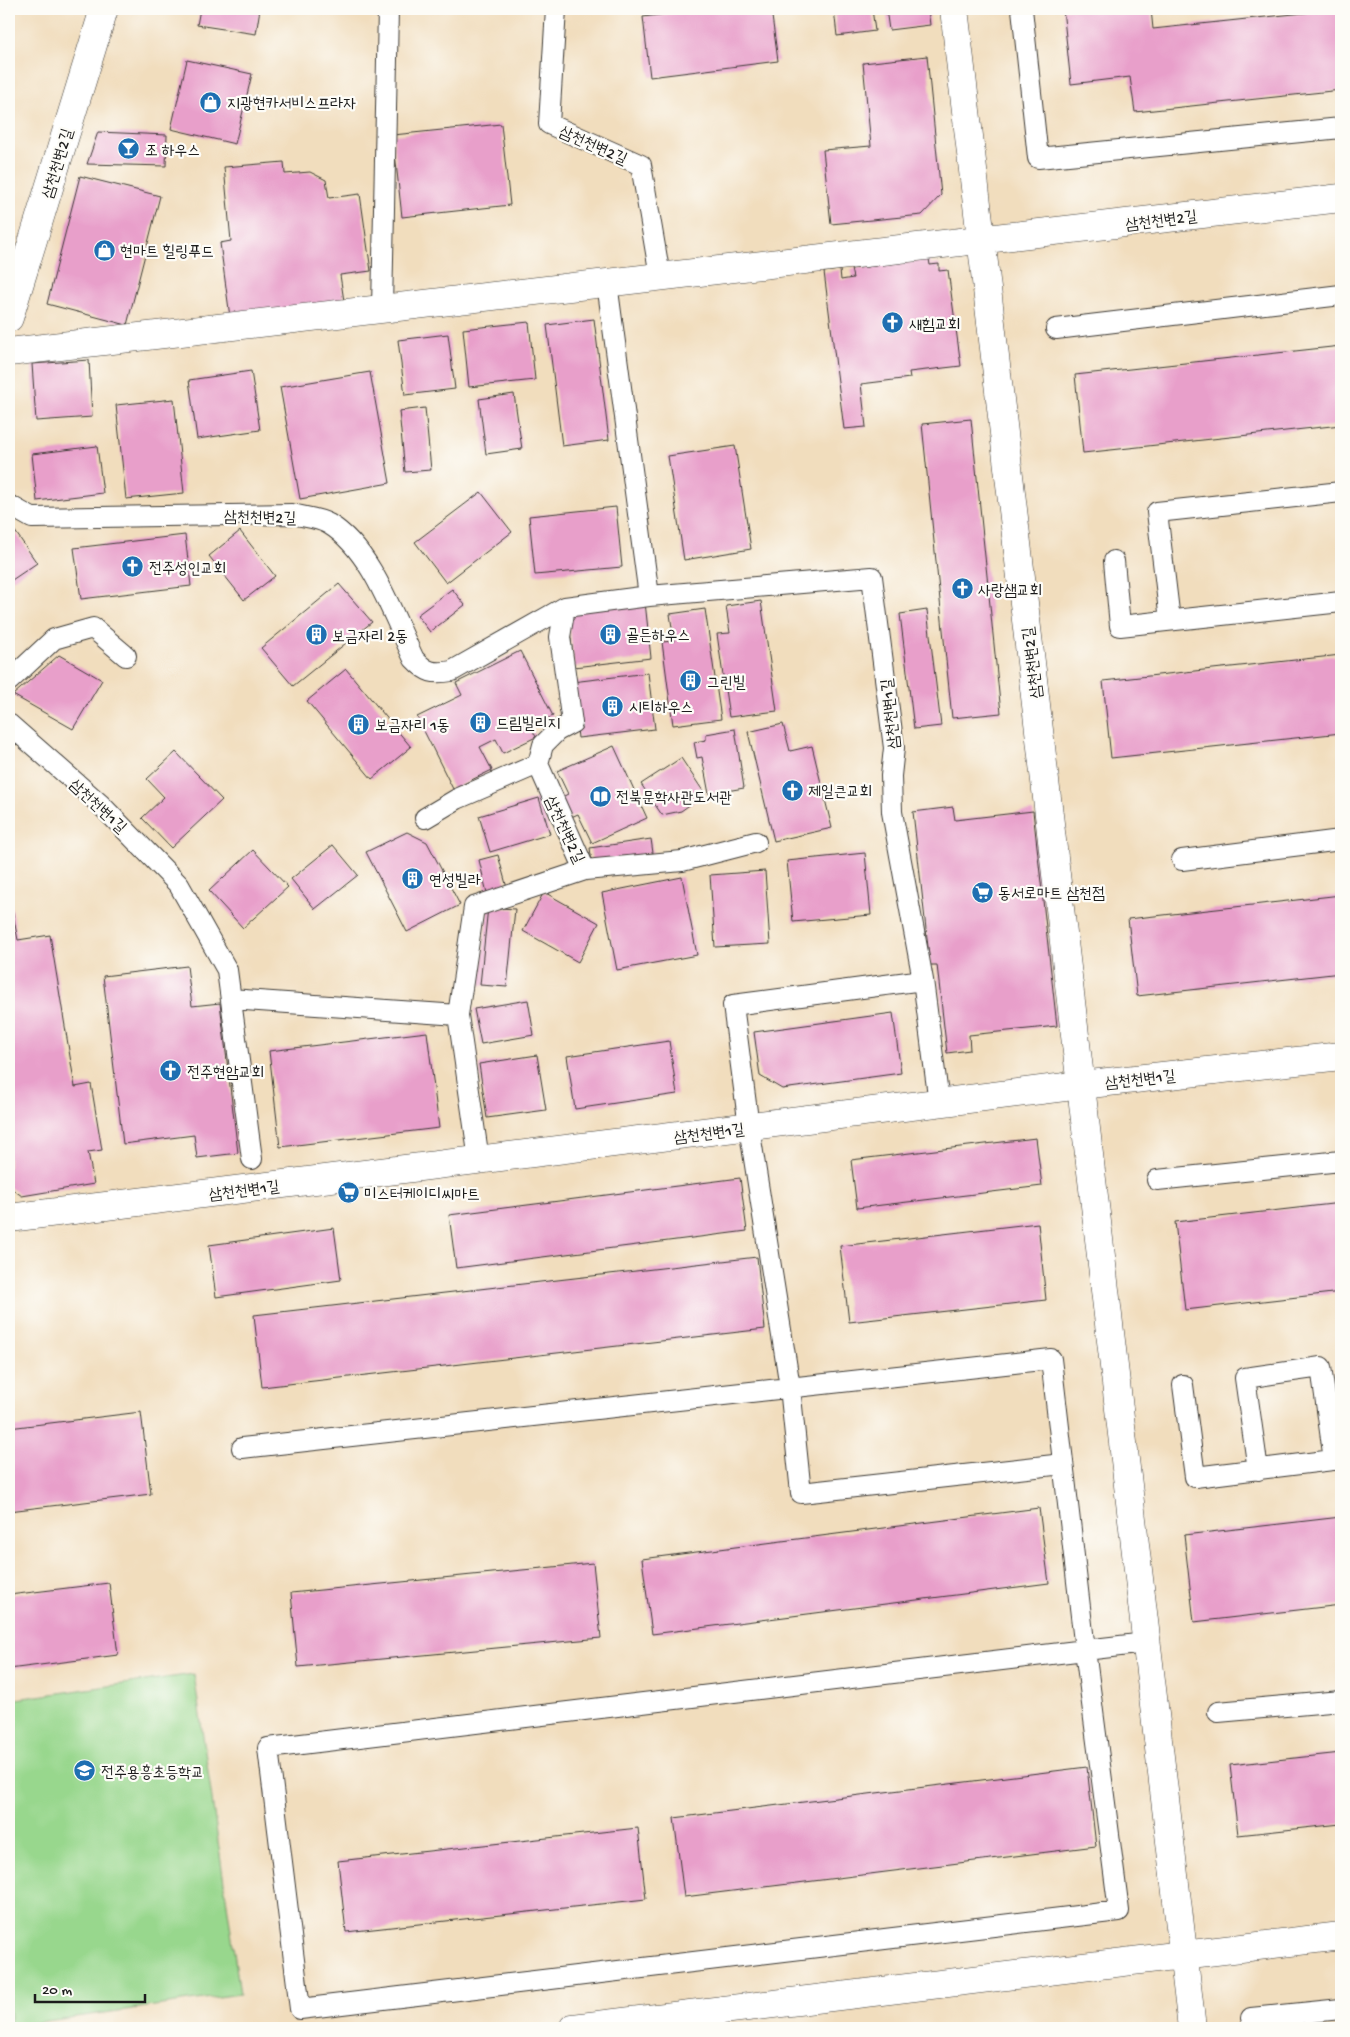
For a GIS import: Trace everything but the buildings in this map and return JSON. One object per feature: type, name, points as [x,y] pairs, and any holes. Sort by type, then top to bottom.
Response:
[{"type":"street","name":"삼천천변2길","points":[[9,318],[104,9]]},
{"type":"street","points":[[954,9],[981,240]]},
{"type":"street","name":"삼천천변2길","points":[[9,352],[1341,198]]},
{"type":"street","name":"삼천천변2길","points":[[981,240],[1192,2028]]},
{"type":"street","name":"삼천천변1길","points":[[9,1218],[1081,1085],[1341,1056]]},
{"type":"street","points":[[573,2028],[1341,1936]]},
{"type":"lane","points":[[382,309],[388,9]]},
{"type":"lane","name":"삼천천변2길","points":[[556,9],[549,124],[641,165],[660,276]]},
{"type":"lane","points":[[1022,9],[1038,158],[1341,128]]},
{"type":"lane","points":[[607,283],[649,596]]},
{"type":"lane","points":[[1056,329],[1341,295]]},
{"type":"lane","points":[[1170,620],[1157,512],[1341,492]]},
{"type":"lane","name":"삼천천변2길","points":[[9,505],[32,518],[292,514],[328,523],[354,543],[370,568],[414,659],[423,669],[437,673],[452,671],[565,607],[649,596]]},
{"type":"lane","points":[[1114,561],[1120,626],[1341,602]]},
{"type":"lane","name":"삼천천변1길","points":[[649,596],[872,577],[894,748],[891,776],[892,812],[923,980],[939,1103]]},
{"type":"lane","points":[[425,818],[457,799],[538,764],[543,744],[557,731],[572,723],[560,637],[565,607]]},
{"type":"lane","points":[[9,681],[54,639],[93,628],[126,656]]},
{"type":"lane","name":"삼천천변1길","points":[[9,724],[100,804],[179,885],[227,970],[252,1159]]},
{"type":"lane","name":"삼천천변2길","points":[[458,1015],[474,907],[585,870],[538,764]]},
{"type":"lane","points":[[1182,860],[1341,840]]},
{"type":"lane","points":[[585,870],[682,861],[756,842]]},
{"type":"lane","points":[[923,980],[732,1005],[790,1388],[802,1493],[1064,1464]]},
{"type":"lane","points":[[231,999],[458,1015],[479,1160]]},
{"type":"lane","points":[[1157,1180],[1341,1161]]},
{"type":"lane","points":[[242,1448],[1051,1359],[1085,1650],[1119,1911],[300,2008],[268,1748],[1085,1650],[1146,1643]]},
{"type":"lane","points":[[1183,1385],[1195,1477],[1258,1470],[1337,1460],[1321,1367],[1245,1378],[1258,1470]]},
{"type":"lane","points":[[1218,1712],[1341,1701]]},
{"type":"lane","points":[[1251,2018],[1341,2009]]},
{"type":"green space","points":[[194,1674],[240,1994],[11,2026],[9,2008],[9,1700]]},
{"type":"place","name":"지광현카서비스프라자","points":[[211,102]]},
{"type":"place","name":"조 하우스","points":[[129,149]]},
{"type":"place","name":"현마트 힐링푸드","points":[[104,250]]},
{"type":"place","name":"새힘교회","points":[[893,323]]},
{"type":"place","name":"전주성인교회","points":[[133,567]]},
{"type":"place","name":"사랑샘교회","points":[[962,589]]},
{"type":"place","name":"골든하우스","points":[[610,634]]},
{"type":"place","name":"보금자리 2동","points":[[316,635]]},
{"type":"place","name":"그린빌","points":[[691,681]]},
{"type":"place","name":"시티하우스","points":[[613,706]]},
{"type":"place","name":"드림빌리지","points":[[480,722]]},
{"type":"place","name":"보금자리 1동","points":[[359,724]]},
{"type":"place","name":"제일큰교회","points":[[792,790]]},
{"type":"place","name":"전북문학사관도서관","points":[[600,796]]},
{"type":"place","name":"연성빌라","points":[[413,879]]},
{"type":"place","name":"동서로마트 삼천점","points":[[982,892]]},
{"type":"place","name":"전주현암교회","points":[[171,1071]]},
{"type":"place","name":"미스터케이디씨마트","points":[[348,1193]]},
{"type":"place","name":"전주용흥초등학교","points":[[85,1771]]}]
